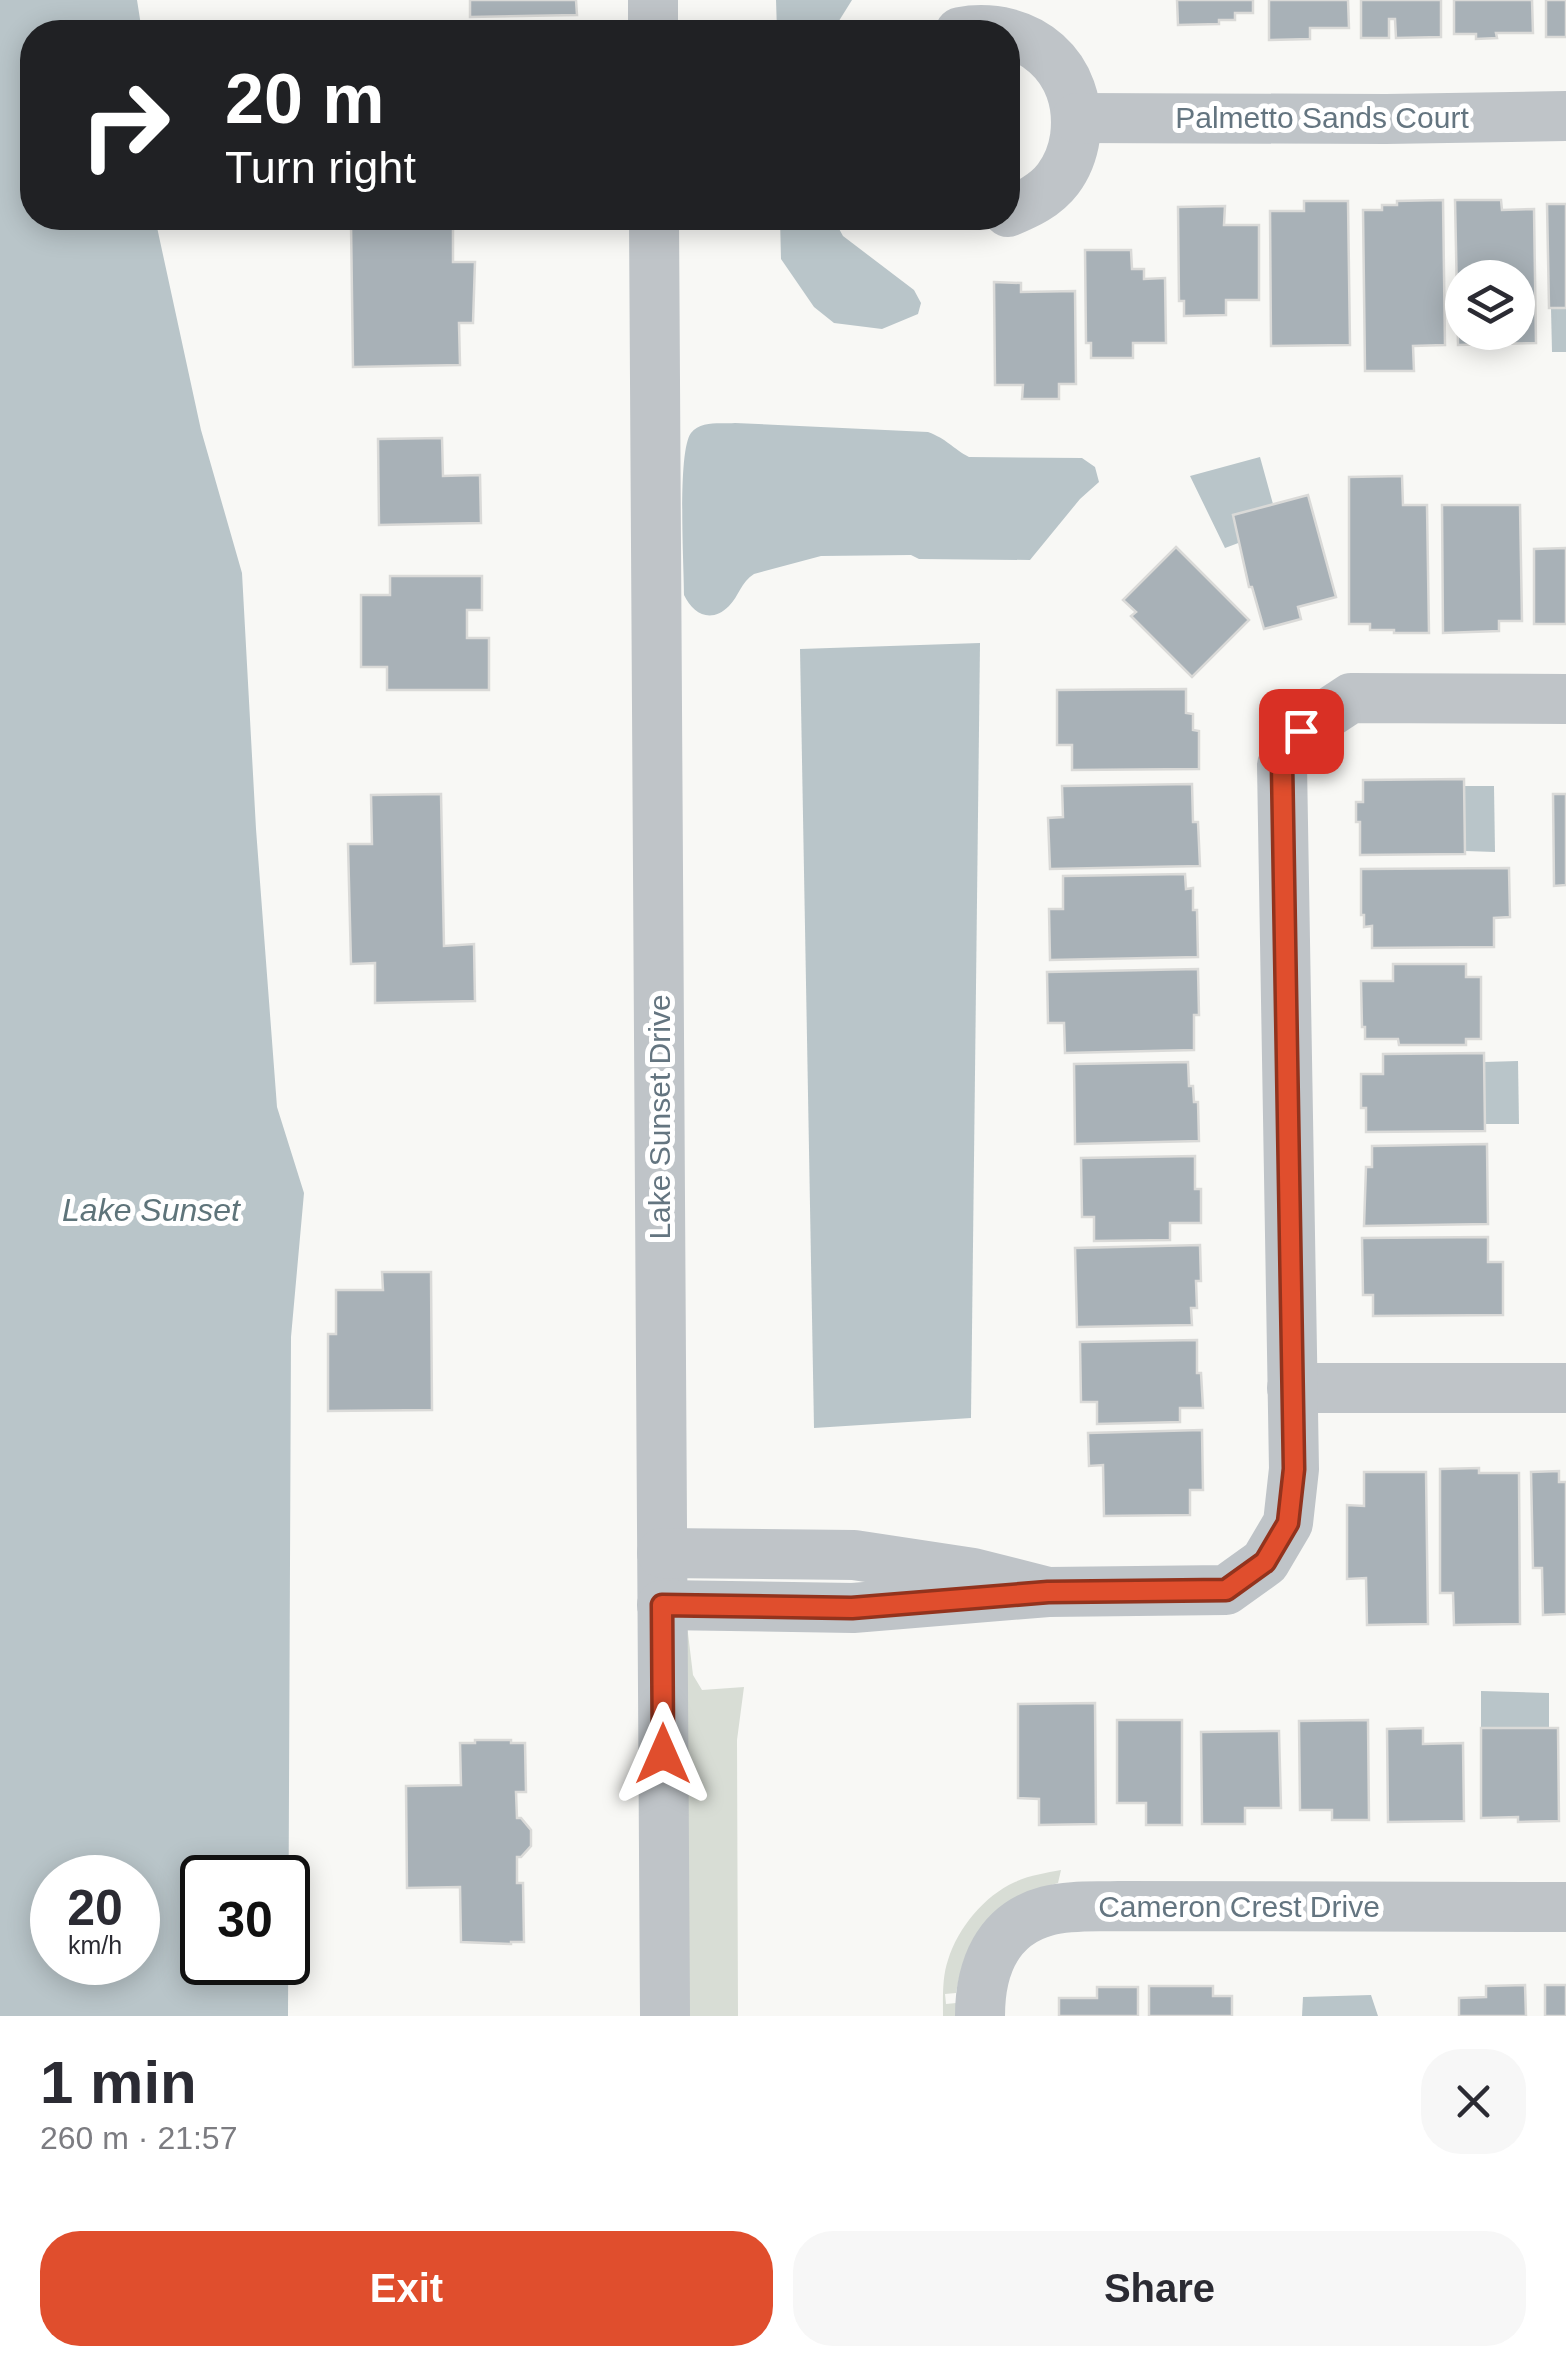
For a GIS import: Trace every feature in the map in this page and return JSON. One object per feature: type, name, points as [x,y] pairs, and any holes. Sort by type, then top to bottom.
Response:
[{"type":"street","points":[[1020,37],[1036,44],[1058,64],[1071,90],[1077,118],[1073,150],[1058,180],[1034,201],[1020,207]]},
{"type":"street","name":"Palmetto Sands Court","points":[[1077,118],[1386,120],[1566,116]]},
{"type":"street","name":"Lake Sunset Drive","points":[[654,230],[665,2016]]},
{"type":"street","points":[[662,1605],[852,1608],[1048,1592],[1226,1590],[1265,1562],[1288,1523],[1294,1469],[1282,764],[1301,731],[1351,698],[1566,698]]},
{"type":"street","points":[[1292,1388],[1566,1388]]},
{"type":"street","points":[[662,1553],[854,1555],[973,1572],[1048,1592]]},
{"type":"street","name":"Cameron Crest Drive","points":[[980,2016],[985,1970],[996,1948],[1010,1932],[1044,1911],[1118,1906],[1566,1907]]},
{"type":"shaded area","points":[[679,1592],[693,1675],[702,1690],[744,1687],[737,1740],[738,2016],[682,2016]]},
{"type":"shaded area","points":[[1061,1870],[1058,1883],[1015,1903],[980,1930],[963,1963],[956,1993],[945,1994],[946,2004],[956,2003],[956,2016],[943,2016],[948,1960],[958,1936],[974,1914],[1015,1882]]},
{"type":"water","name":"Lake Sunset","points":[[0,0],[137,0],[140,20],[20,20],[20,230],[158,230],[201,430],[242,573],[277,1107],[304,1193],[291,1337],[289,1855],[180,1855],[180,1985],[288,1985],[288,2016],[0,2016]]},
{"type":"water","points":[[776,0],[852,0],[840,20],[777,20]]},
{"type":"water","points":[[780,230],[840,230],[914,290],[921,303],[918,314],[882,329],[834,323],[814,307],[781,259]]},
{"type":"water","points":[[1551,308],[1566,308],[1566,352],[1552,352]]},
{"type":"water","points":[[735,423],[928,432],[969,457],[1082,458],[1095,467],[1099,482],[1030,560],[821,556],[754,574],[729,606],[709,615],[697,612],[684,595],[684,462],[695,429]]},
{"type":"water","points":[[1260,457],[1273,504],[1234,515],[1241,542],[1225,548],[1190,476]]},
{"type":"water","points":[[980,643],[971,1418],[814,1428],[800,649]]},
{"type":"water","points":[[1464,786],[1494,786],[1495,852],[1465,851]]},
{"type":"water","points":[[1518,1061],[1519,1124],[1485,1124],[1484,1062]]},
{"type":"water","points":[[1481,1691],[1549,1693],[1549,1728],[1481,1728]]},
{"type":"water","points":[[1371,1995],[1378,2016],[1302,2016],[1303,1997]]},
{"type":"building","points":[[470,0],[576,0],[577,15],[470,17]]},
{"type":"building","points":[[1177,0],[1253,0],[1253,13],[1235,13],[1235,20],[1219,20],[1219,24],[1178,25]]},
{"type":"building","points":[[1269,0],[1348,0],[1349,28],[1310,28],[1310,39],[1269,40]]},
{"type":"building","points":[[1361,0],[1441,0],[1441,37],[1396,38],[1395,19],[1389,19],[1389,38],[1361,38]]},
{"type":"building","points":[[1454,0],[1532,0],[1533,33],[1496,33],[1497,38],[1476,39],[1476,34],[1454,34]]},
{"type":"building","points":[[1546,0],[1566,0],[1566,37],[1546,37]]},
{"type":"building","points":[[1443,200],[1445,345],[1413,346],[1414,371],[1365,371],[1363,210],[1382,210],[1382,205],[1397,205],[1397,201]]},
{"type":"building","points":[[1455,200],[1501,200],[1502,210],[1534,209],[1535,260],[1456,260]]},
{"type":"building","points":[[1304,201],[1348,201],[1350,345],[1271,346],[1270,211],[1304,211]]},
{"type":"building","points":[[1547,204],[1566,204],[1566,308],[1549,308]]},
{"type":"building","points":[[1225,206],[1224,225],[1259,225],[1259,300],[1226,300],[1226,315],[1184,316],[1184,301],[1179,301],[1178,207]]},
{"type":"building","points":[[351,230],[453,230],[453,262],[475,262],[473,323],[459,323],[460,365],[353,367]]},
{"type":"building","points":[[1085,250],[1131,250],[1132,269],[1144,269],[1144,279],[1165,278],[1166,343],[1133,343],[1133,358],[1091,358],[1091,343],[1086,343]]},
{"type":"building","points":[[994,282],[1021,283],[1021,292],[1075,291],[1076,384],[1059,384],[1059,399],[1022,399],[1023,385],[995,385]]},
{"type":"building","points":[[442,438],[443,476],[480,475],[481,523],[379,525],[378,439]]},
{"type":"building","points":[[1402,476],[1403,505],[1427,505],[1429,633],[1394,633],[1370,630],[1370,624],[1349,624],[1349,477]]},
{"type":"building","points":[[1308,495],[1336,597],[1298,607],[1301,619],[1264,629],[1249,587],[1233,515]]},
{"type":"building","points":[[1442,505],[1520,505],[1522,621],[1499,621],[1499,631],[1443,633]]},
{"type":"building","points":[[1176,547],[1249,620],[1192,677],[1131,616],[1136,612],[1123,600]]},
{"type":"building","points":[[1566,548],[1566,624],[1534,624],[1534,549]]},
{"type":"building","points":[[390,576],[482,576],[482,610],[467,610],[467,638],[489,638],[489,690],[387,690],[387,667],[361,667],[361,595],[390,595]]},
{"type":"building","points":[[1186,689],[1186,713],[1193,714],[1193,730],[1199,731],[1199,769],[1072,770],[1072,745],[1057,745],[1057,690]]},
{"type":"building","points":[[1464,779],[1465,854],[1360,855],[1356,802],[1363,802],[1363,780]]},
{"type":"building","points":[[1192,784],[1200,866],[1050,869],[1048,818],[1063,817],[1062,786]]},
{"type":"building","points":[[441,794],[444,946],[474,944],[475,1001],[375,1003],[375,963],[351,964],[348,844],[372,844],[371,795]]},
{"type":"building","points":[[1553,794],[1566,794],[1566,885],[1554,886]]},
{"type":"building","points":[[1509,868],[1510,917],[1494,918],[1494,947],[1372,948],[1372,926],[1364,927],[1361,915],[1361,869]]},
{"type":"building","points":[[1185,874],[1186,889],[1193,888],[1193,910],[1197,910],[1198,957],[1050,960],[1049,909],[1063,909],[1063,876]]},
{"type":"building","points":[[1393,964],[1466,964],[1466,977],[1481,977],[1481,1039],[1466,1039],[1466,1045],[1399,1045],[1398,1039],[1365,1039],[1361,981],[1393,981]]},
{"type":"building","points":[[1198,969],[1199,1015],[1194,1015],[1194,1050],[1065,1053],[1064,1023],[1048,1023],[1047,972]]},
{"type":"building","points":[[1484,1053],[1485,1131],[1366,1132],[1361,1074],[1383,1074],[1383,1054]]},
{"type":"building","points":[[1188,1062],[1189,1086],[1193,1086],[1194,1102],[1198,1102],[1199,1141],[1075,1144],[1074,1064]]},
{"type":"building","points":[[1487,1144],[1488,1224],[1364,1226],[1366,1167],[1372,1167],[1372,1146]]},
{"type":"building","points":[[1195,1156],[1195,1189],[1201,1189],[1201,1223],[1170,1223],[1170,1240],[1094,1241],[1094,1217],[1082,1217],[1081,1158]]},
{"type":"building","points":[[1488,1237],[1488,1262],[1503,1262],[1503,1315],[1373,1316],[1373,1295],[1363,1295],[1362,1238]]},
{"type":"building","points":[[1200,1245],[1201,1281],[1196,1281],[1197,1308],[1191,1308],[1192,1325],[1077,1327],[1075,1248]]},
{"type":"building","points":[[382,1272],[431,1272],[432,1410],[328,1411],[328,1334],[336,1334],[336,1290],[383,1290]]},
{"type":"building","points":[[1197,1340],[1203,1408],[1180,1408],[1180,1422],[1097,1424],[1097,1402],[1081,1402],[1080,1342]]},
{"type":"building","points":[[1202,1430],[1203,1490],[1190,1490],[1190,1515],[1104,1516],[1103,1465],[1089,1466],[1088,1433]]},
{"type":"building","points":[[1479,1468],[1479,1473],[1519,1473],[1520,1624],[1454,1625],[1453,1593],[1440,1593],[1440,1469]]},
{"type":"building","points":[[1559,1471],[1559,1482],[1566,1482],[1566,1614],[1543,1615],[1542,1568],[1533,1568],[1531,1472]]},
{"type":"building","points":[[1364,1472],[1426,1472],[1428,1624],[1367,1625],[1366,1578],[1347,1579],[1347,1505],[1364,1506]]},
{"type":"building","points":[[1095,1703],[1096,1824],[1039,1825],[1039,1799],[1018,1798],[1018,1704]]},
{"type":"building","points":[[1117,1720],[1182,1720],[1182,1825],[1146,1825],[1146,1803],[1117,1803]]},
{"type":"building","points":[[1368,1720],[1369,1820],[1332,1820],[1332,1810],[1300,1810],[1299,1721]]},
{"type":"building","points":[[1423,1728],[1423,1744],[1463,1743],[1464,1821],[1388,1822],[1387,1729]]},
{"type":"building","points":[[1481,1728],[1558,1728],[1559,1821],[1481,1818]]},
{"type":"building","points":[[1279,1731],[1281,1808],[1245,1808],[1245,1824],[1202,1824],[1201,1732]]},
{"type":"building","points":[[460,1743],[525,1743],[526,1792],[516,1792],[517,1818],[531,1830],[531,1846],[517,1857],[517,1883],[523,1883],[524,1942],[461,1942],[460,1887],[407,1888],[406,1786],[461,1785]]},
{"type":"building","points":[[1525,1985],[1526,2016],[1459,2016],[1459,1998],[1486,1997],[1486,1986]]},
{"type":"building","points":[[1545,1985],[1566,1985],[1566,2016],[1545,2016]]},
{"type":"building","points":[[1149,1986],[1213,1986],[1213,1996],[1232,1996],[1232,2016],[1149,2016]]},
{"type":"building","points":[[1097,1987],[1138,1987],[1138,2016],[1059,2016],[1059,1998],[1097,1998]]},
{"type":"route","points":[[663,1754],[662,1605],[852,1608],[1048,1592],[1226,1590],[1265,1562],[1288,1523],[1294,1469],[1282,764],[1301,731]]}]
